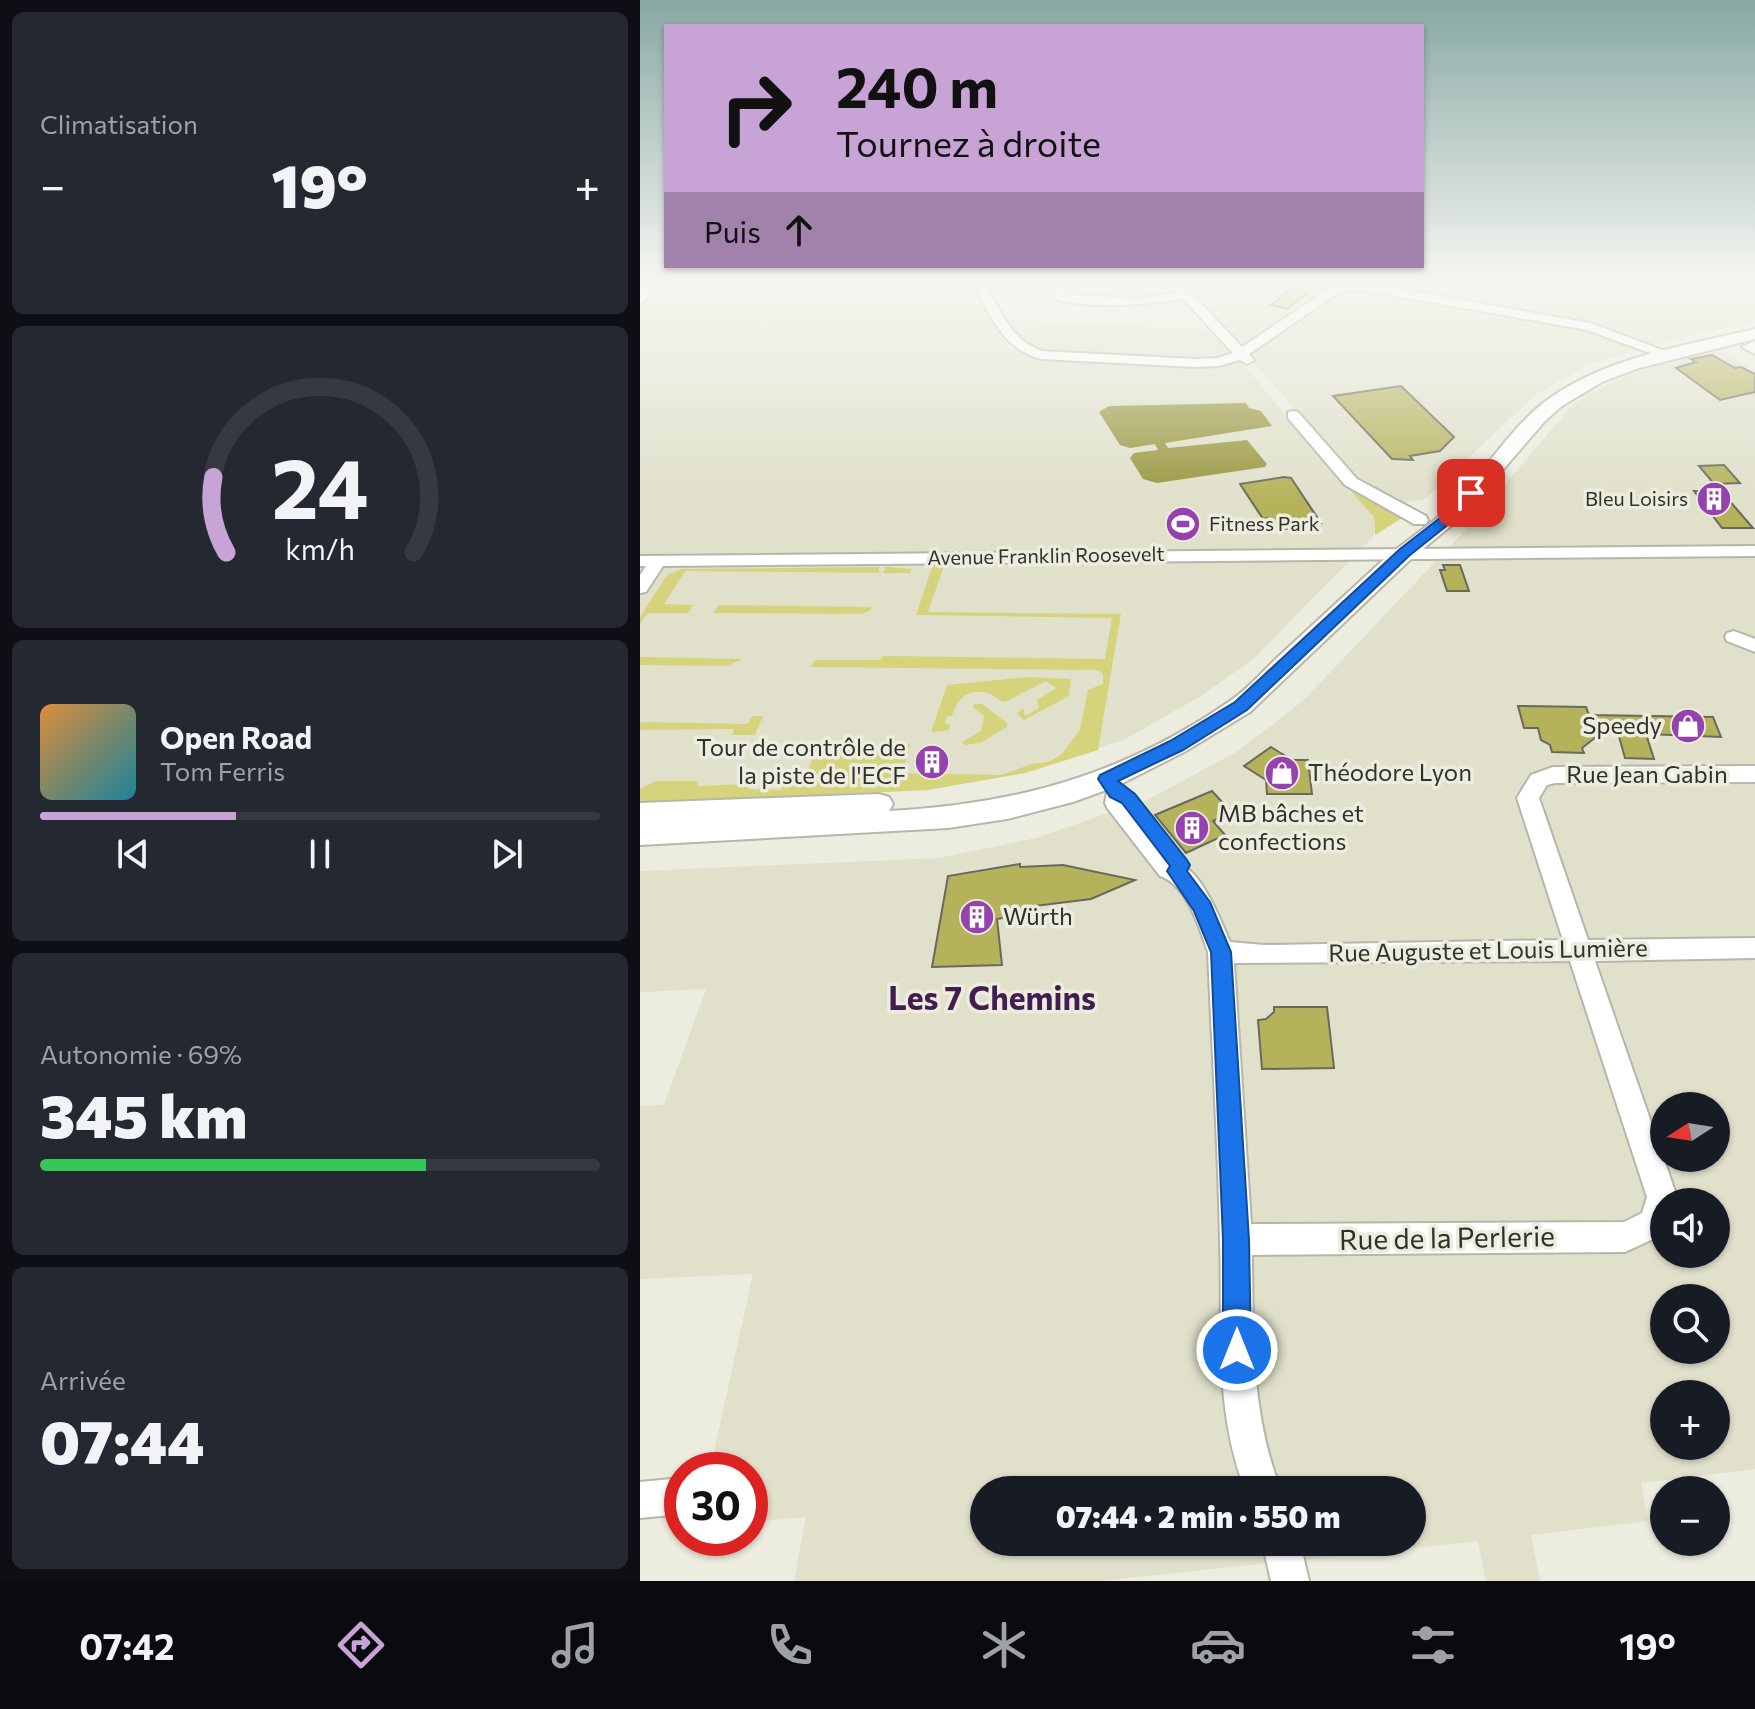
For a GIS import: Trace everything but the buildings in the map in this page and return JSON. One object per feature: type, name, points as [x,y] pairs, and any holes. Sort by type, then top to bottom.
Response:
[{"type":"main road","points":[[640,834],[948,818],[1007,809],[1063,795],[1107,779],[1177,745],[1241,706],[1394,552],[1420,520],[1438,507],[1547,399],[1588,374],[1649,355]]},
{"type":"main road","points":[[1394,552],[1455,513],[1529,427],[1556,402],[1601,375],[1652,355]]},
{"type":"main road","points":[[640,813],[930,801],[1016,787],[1107,779]]},
{"type":"street","points":[[1060,355],[1195,363],[1247,355]]},
{"type":"street","points":[[1626,360],[1627,355]]},
{"type":"street","points":[[1293,415],[1351,482],[1420,520]]},
{"type":"street","name":"Avenue Franklin Roosevelt","points":[[1501,551],[1531,547],[1755,544]]},
{"type":"street","name":"Avenue Franklin Roosevelt","points":[[649,561],[1755,551]]},
{"type":"street","points":[[640,588],[649,561]]},
{"type":"street","points":[[1734,637],[1755,646]]},
{"type":"street","name":"Rue Jean Gabin","points":[[1577,949],[1528,798],[1539,780],[1553,775],[1755,774]]},
{"type":"street","points":[[1107,779],[1116,803],[1168,870],[1177,871],[1203,908],[1221,952],[1236,1240],[1237,1377],[1258,1476]]},
{"type":"street","name":"Rue Auguste et Louis Lumière","points":[[1221,952],[1264,955],[1755,948]]},
{"type":"street","name":"Rue de la Perlerie","points":[[1236,1240],[1625,1237],[1654,1223],[1662,1197],[1577,949]]},
{"type":"street","points":[[640,1500],[664,1498]]},
{"type":"shaded area","points":[[640,355],[1622,355],[1590,364],[1536,394],[1424,500],[1397,503],[1357,480],[1250,358],[1240,361],[1300,432],[1374,510],[1374,536],[1253,659],[1201,696],[1125,739],[1025,773],[927,790],[640,803]]},
{"type":"shaded area","points":[[1701,355],[1728,355],[1755,370],[1755,1469],[1698,1476],[1650,1476],[1650,1482],[1641,1483],[1648,1521],[1531,1535],[1540,1581],[1486,1581],[1478,1541],[1426,1546],[1426,1476],[970,1476],[970,1556],[1336,1556],[1099,1581],[794,1581],[806,1517],[768,1520],[768,1452],[714,1452],[753,1274],[640,1279],[640,1106],[664,1105],[706,989],[640,992],[640,871],[939,858],[1036,838],[1149,799],[1238,751],[1305,699],[1473,522],[1573,404],[1639,371]]},
{"type":"shaded area","points":[[1246,403],[1249,408],[1261,411],[1272,426],[1165,443],[1168,448],[1247,440],[1267,464],[1265,467],[1157,483],[1143,479],[1130,458],[1134,453],[1158,450],[1155,444],[1130,448],[1120,445],[1099,412],[1109,406]]},
{"type":"shaded area","points":[[1351,491],[1402,518],[1375,535],[1374,517]]},
{"type":"shaded area","points":[[944,566],[928,612],[1121,614],[1098,750],[1025,773],[927,790],[640,803],[640,789],[656,781],[698,781],[697,786],[750,784],[749,789],[781,790],[786,777],[805,777],[817,748],[797,747],[799,742],[851,743],[849,748],[887,749],[889,743],[910,744],[903,773],[1001,775],[1048,762],[1061,755],[1080,730],[1088,690],[1103,684],[1103,674],[1098,670],[811,667],[815,660],[880,660],[883,656],[1105,659],[1112,618],[916,615],[932,567]]},
{"type":"shaded area","points":[[879,567],[882,573],[685,571],[664,604],[693,605],[688,613],[648,613],[640,624],[640,617],[667,575],[682,569]]},
{"type":"shaded area","points":[[886,567],[912,569],[910,573],[883,573]]},
{"type":"shaded area","points":[[719,605],[871,607],[871,610],[862,614],[713,613]]},
{"type":"shaded area","points":[[640,657],[742,659],[727,666],[640,665]]},
{"type":"shaded area","points":[[1029,677],[1071,679],[1069,696],[1024,720],[1017,714],[1023,708],[1025,716],[1039,708],[1037,700],[1056,688],[1046,681],[1005,702],[990,694],[974,692],[964,696],[952,716],[947,716],[945,724],[950,724],[949,730],[931,732],[947,685]]},
{"type":"shaded area","points":[[974,704],[982,704],[1007,723],[1007,727],[980,743],[965,745],[962,742],[981,731],[984,716],[973,707]]},
{"type":"shaded area","points":[[753,716],[763,716],[755,735],[732,735],[734,729],[640,730],[640,722],[747,724]]},
{"type":"place","name":"Bleu Loisirs","points":[[1714,499]]},
{"type":"place","name":"Fitness Park","points":[[1183,524]]},
{"type":"place","name":"Speedy","points":[[1688,726]]},
{"type":"place","name":"Tour de contrôle de la piste de l'ECF","points":[[932,762]]},
{"type":"place","name":"Théodore Lyon","points":[[1282,773]]},
{"type":"place","name":"MB bâches et confections","points":[[1192,828]]},
{"type":"place","name":"Würth","points":[[977,917]]},
{"type":"district","name":"Les 7 Chemins","points":[[992,999]]},
{"type":"route","points":[[1237,1350],[1236,1240],[1221,952],[1203,908],[1177,871],[1180,865],[1128,798],[1116,792],[1107,779],[1177,745],[1241,706],[1291,663],[1405,552],[1455,513],[1471,493]]}]
